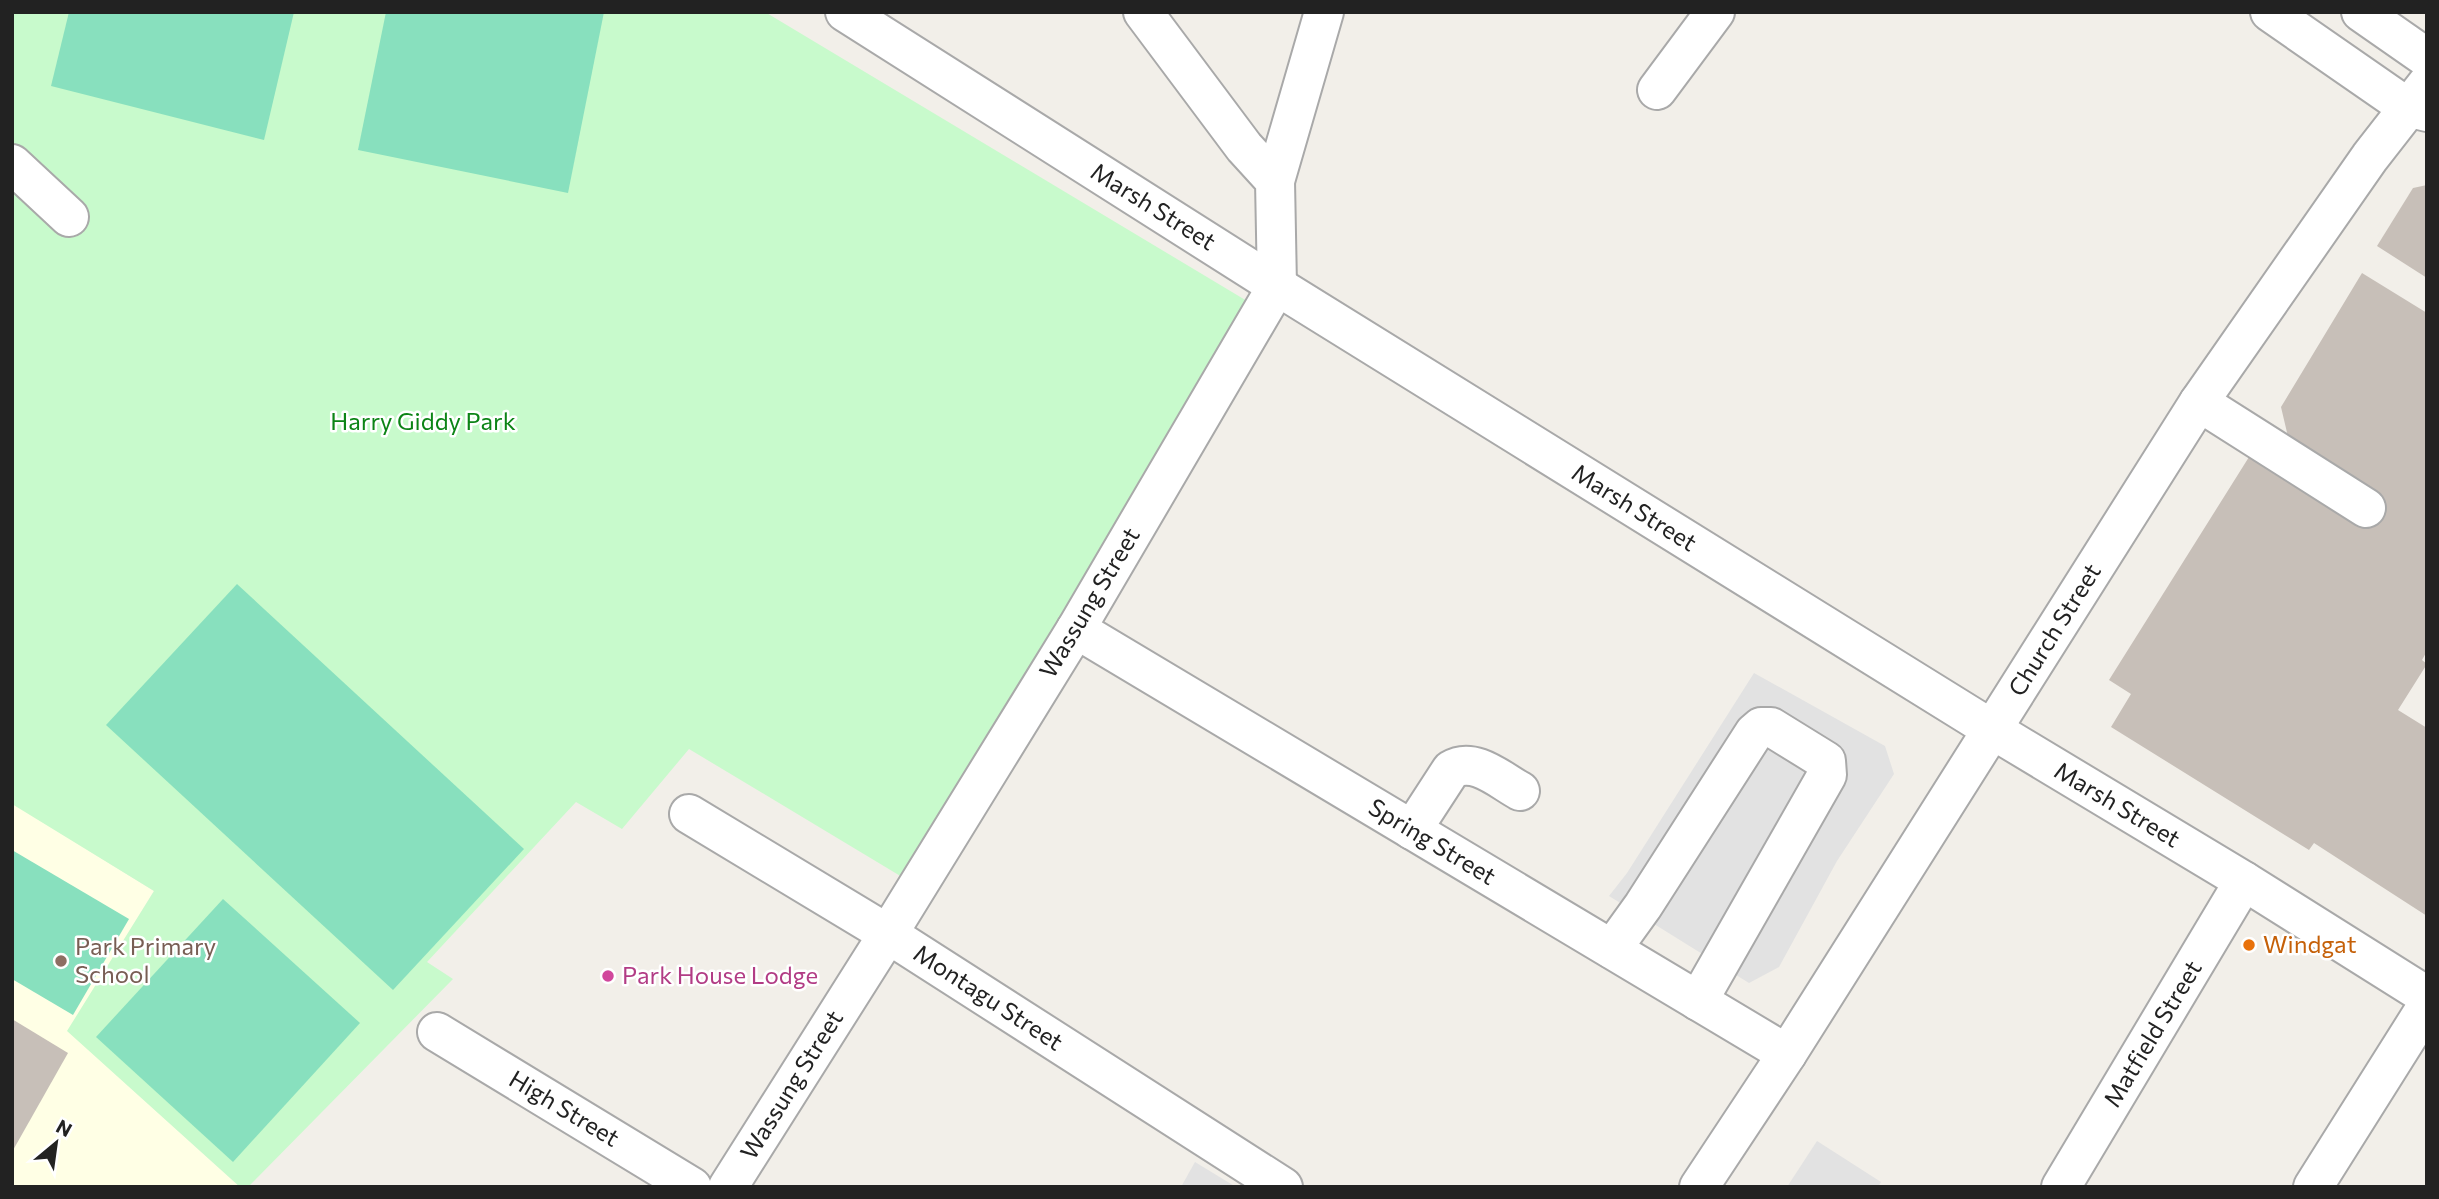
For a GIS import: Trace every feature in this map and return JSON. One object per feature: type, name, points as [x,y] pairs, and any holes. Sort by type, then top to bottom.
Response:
[{"type":"street","name":"Marsh Street","points":[[845,12],[1277,286],[2427,996]]},
{"type":"street","points":[[1143,12],[1244,147],[1275,181]]},
{"type":"street","points":[[1277,286],[1275,181],[1324,12]]},
{"type":"street","points":[[1657,90],[1715,12]]},
{"type":"street","points":[[2270,12],[2420,101]]},
{"type":"street","points":[[2361,12],[2427,58]]},
{"type":"street","name":"Church Street","points":[[1699,1187],[1787,1054],[2199,402],[2337,202],[2420,101]]},
{"type":"street","points":[[12,164],[69,217]]},
{"type":"street","name":"Wassung Street","points":[[728,1187],[1076,629],[1277,286]]},
{"type":"street","points":[[2199,402],[2366,509]]},
{"type":"street","name":"Spring Street","points":[[1076,629],[1787,1054]]},
{"type":"street","points":[[1612,949],[1643,906],[1754,733],[1761,727],[1771,727],[1826,761],[1828,775],[1698,1001]]},
{"type":"street","points":[[1412,830],[1451,770],[1457,767],[1473,765],[1520,791]]},
{"type":"street","name":"Montagu Street","points":[[689,814],[888,934],[1283,1187]]},
{"type":"street","name":"Matfield Street","points":[[2062,1187],[2244,881]]},
{"type":"street","points":[[2313,1187],[2427,1006]]},
{"type":"street","name":"High Street","points":[[437,1032],[692,1187]]},
{"type":"shaded area","points":[[1754,673],[1885,746],[1894,774],[1837,861],[1779,967],[1749,983],[1609,896],[1627,873]]},
{"type":"shaded area","name":"Park Primary School","points":[[12,803],[154,891],[68,1031],[240,1187],[12,1187]]},
{"type":"shaded area","points":[[1817,1141],[1881,1182],[1878,1187],[1787,1187]]},
{"type":"shaded area","points":[[1195,1162],[1236,1187],[1181,1187]]},
{"type":"green space","name":"Harry Giddy Park","points":[[12,12],[765,12],[1252,304],[912,883],[689,749],[622,829],[576,802],[427,962],[453,979],[248,1187],[240,1187],[67,1031],[154,891],[12,804]]},
{"type":"green space","points":[[69,12],[294,12],[264,140],[51,86]]},
{"type":"green space","points":[[386,12],[604,12],[568,193],[358,150]]},
{"type":"green space","points":[[237,584],[524,849],[393,990],[106,725]]},
{"type":"green space","points":[[12,850],[129,919],[73,1015],[12,979]]},
{"type":"green space","points":[[223,899],[360,1023],[233,1162],[96,1037]]},
{"type":"building","points":[[2427,185],[2427,278],[2377,246],[2413,188]]},
{"type":"building","points":[[2362,273],[2427,313],[2427,651],[2422,660],[2427,664],[2398,710],[2427,728],[2427,916],[2314,843],[2309,850],[2111,727],[2131,694],[2109,680],[2249,457],[2360,527],[2380,497],[2289,441],[2281,407]]},
{"type":"building","name":"Park Primary School","points":[[12,1019],[68,1053],[12,1152]]},
{"type":"place","name":"Windgat","points":[[2249,945]]},
{"type":"place","name":"Park Primary School","points":[[61,961]]},
{"type":"place","name":"Park House Lodge","points":[[608,976]]}]
